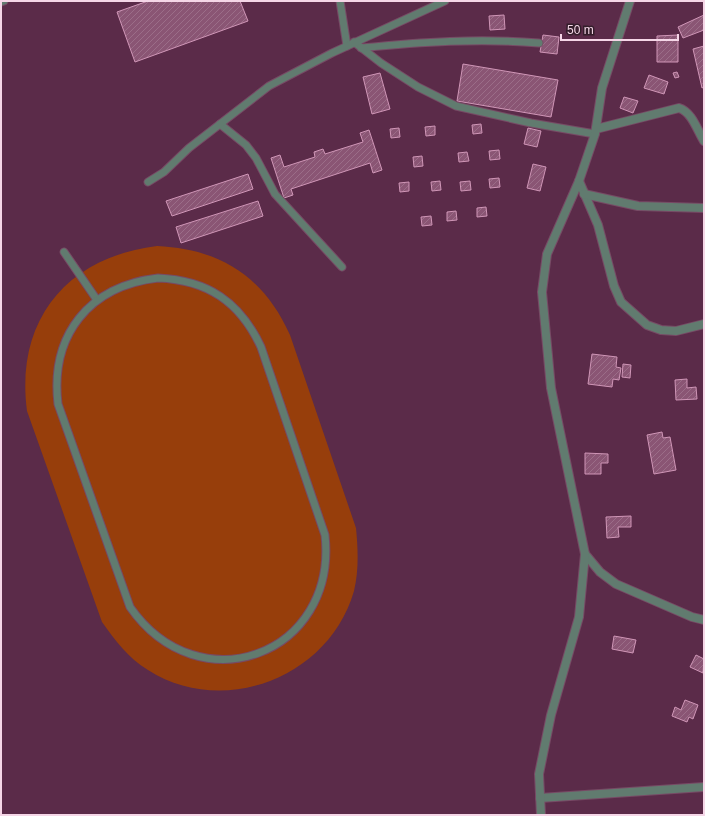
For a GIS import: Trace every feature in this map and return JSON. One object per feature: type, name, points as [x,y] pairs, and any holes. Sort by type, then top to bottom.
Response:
[{"type":"street","points":[[541,815],[539,774],[552,715],[579,617],[585,554],[551,388],[542,292],[547,254],[579,181],[596,131],[602,88],[630,1]]},
{"type":"street","points":[[596,131],[678,108],[685,110],[689,115],[704,141]]},
{"type":"street","points":[[579,181],[598,225],[614,286],[621,302],[647,325],[661,330],[676,331],[704,324]]},
{"type":"street","points":[[584,194],[638,206],[704,208]]},
{"type":"street","points":[[585,554],[600,572],[616,584],[692,617],[704,620]]},
{"type":"street","points":[[540,798],[704,787]]},
{"type":"lane","points":[[340,1],[346,46]]},
{"type":"lane","points":[[148,182],[164,172],[189,148],[269,86],[354,42],[445,1]]},
{"type":"lane","points":[[361,48],[461,40],[496,40],[539,43]]},
{"type":"lane","points":[[354,42],[381,63],[418,86],[456,106],[531,122],[596,131]]},
{"type":"lane","points":[[220,124],[246,145],[256,158],[275,194],[342,266]]},
{"type":"lane","points":[[64,252],[97,300]]},
{"type":"lane","points":[[158,278],[175,279],[196,284],[221,296],[234,306],[254,332],[261,347],[325,535],[327,551],[323,583],[310,612],[288,636],[261,652],[229,659],[212,659],[190,655],[165,643],[151,633],[130,607],[63,420],[58,404],[56,388],[60,354],[66,339],[78,320],[97,300],[126,284],[158,278]]},
{"type":"shaded area","points":[[157,246],[180,248],[201,253],[220,260],[238,270],[253,282],[267,297],[290,335],[356,528],[358,560],[356,583],[341,621],[322,647],[298,667],[270,681],[240,689],[208,690],[177,684],[148,670],[134,660],[122,648],[102,622],[27,411],[25,378],[30,348],[39,322],[54,298],[73,279],[97,264],[125,253]]},
{"type":"building","points":[[148,1],[240,1],[248,21],[135,62],[117,12]]},
{"type":"building","points":[[504,15],[505,29],[490,30],[489,16]]},
{"type":"building","points":[[704,15],[704,30],[683,38],[678,27]]},
{"type":"building","points":[[543,35],[559,37],[557,54],[540,52]]},
{"type":"building","points":[[678,35],[678,62],[657,62],[657,36]]},
{"type":"building","points":[[704,46],[704,87],[702,88],[693,49]]},
{"type":"building","points":[[463,64],[558,80],[551,117],[457,101]]},
{"type":"building","points":[[677,72],[679,77],[675,78],[673,73]]},
{"type":"building","points":[[380,73],[390,109],[372,114],[363,77]]},
{"type":"building","points":[[649,75],[668,82],[664,94],[644,88]]},
{"type":"building","points":[[624,97],[638,101],[633,113],[620,108]]},
{"type":"building","points":[[481,124],[482,133],[473,134],[472,125]]},
{"type":"building","points":[[435,126],[435,135],[426,136],[425,127]]},
{"type":"building","points":[[399,128],[400,137],[391,138],[390,129]]},
{"type":"building","points":[[528,128],[541,131],[537,147],[524,144]]},
{"type":"building","points":[[369,130],[382,170],[373,173],[370,163],[291,189],[293,195],[284,198],[271,158],[280,155],[284,167],[315,157],[314,152],[323,149],[325,154],[363,142],[360,133]]},
{"type":"building","points":[[499,150],[500,159],[490,160],[489,151]]},
{"type":"building","points":[[467,152],[469,161],[459,162],[458,153]]},
{"type":"building","points":[[422,156],[423,166],[414,167],[413,157]]},
{"type":"building","points":[[533,164],[546,167],[540,191],[527,188]]},
{"type":"building","points":[[248,174],[253,189],[172,216],[166,201]]},
{"type":"building","points":[[499,178],[500,187],[490,188],[489,179]]},
{"type":"building","points":[[440,181],[441,190],[432,191],[431,182]]},
{"type":"building","points":[[470,181],[471,190],[461,191],[460,182]]},
{"type":"building","points":[[409,182],[409,191],[400,192],[399,183]]},
{"type":"building","points":[[258,201],[263,216],[181,243],[176,227]]},
{"type":"building","points":[[486,207],[487,216],[477,217],[477,208]]},
{"type":"building","points":[[456,211],[457,220],[447,221],[447,212]]},
{"type":"building","points":[[431,216],[432,225],[422,226],[421,217]]},
{"type":"building","points":[[592,354],[617,357],[616,367],[621,368],[619,380],[613,379],[612,387],[588,384]]},
{"type":"building","points":[[623,364],[631,365],[630,378],[622,377]]},
{"type":"building","points":[[687,379],[687,388],[696,387],[697,399],[676,400],[675,380]]},
{"type":"building","points":[[662,432],[663,438],[670,437],[676,470],[654,474],[647,435]]},
{"type":"building","points":[[585,453],[608,454],[608,463],[601,463],[601,474],[585,474]]},
{"type":"building","points":[[631,516],[631,527],[618,527],[619,537],[607,538],[606,517]]},
{"type":"building","points":[[614,636],[636,640],[633,653],[612,649]]},
{"type":"building","points":[[696,655],[704,659],[703,673],[690,667]]},
{"type":"building","points":[[685,700],[698,705],[693,719],[689,717],[687,722],[672,716],[675,707],[681,710]]}]
